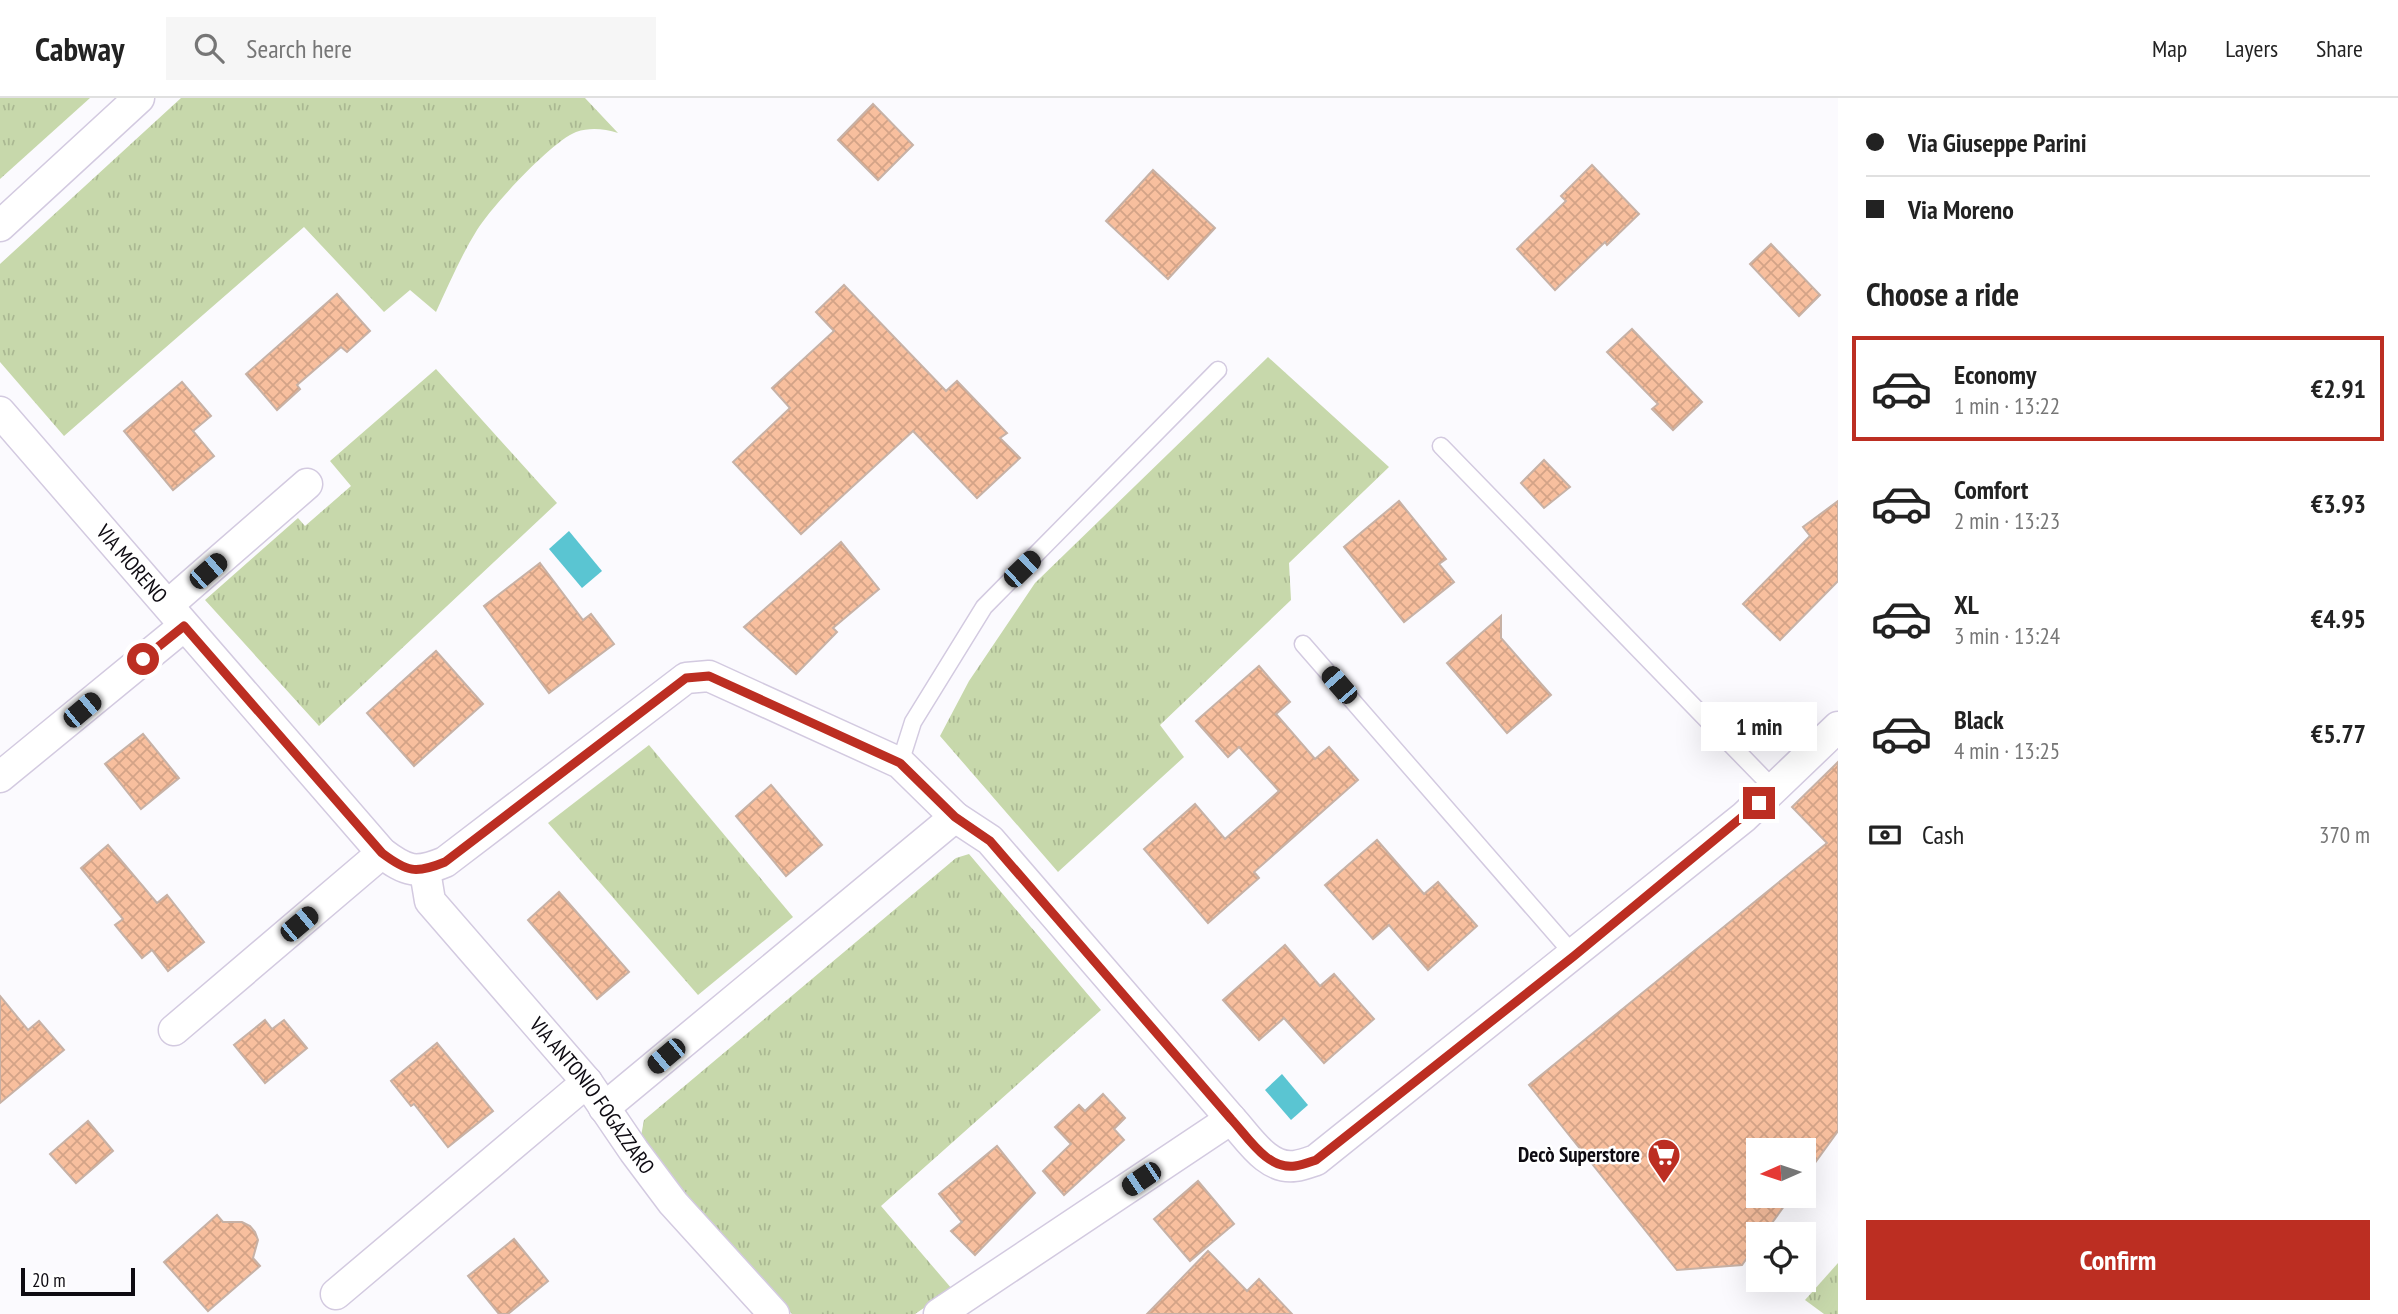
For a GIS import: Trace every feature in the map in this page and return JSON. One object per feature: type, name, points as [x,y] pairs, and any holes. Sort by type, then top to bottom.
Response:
[{"type":"street","points":[[0,226],[139,98]]},
{"type":"street","name":"VIA MORENO","points":[[0,412],[382,853],[401,867],[425,871]]},
{"type":"street","points":[[0,777],[176,616],[307,484]]},
{"type":"street","points":[[425,871],[445,862],[686,678],[709,676],[900,763],[955,817],[990,841],[1266,1158],[1276,1165],[1294,1166],[1316,1160],[1574,956],[1744,817],[1838,727]]},
{"type":"street","points":[[604,1108],[955,817]]},
{"type":"street","points":[[174,1030],[382,853]]},
{"type":"street","name":"VIA ANTONIO FOGAZZARO","points":[[425,871],[430,901],[587,1082],[673,1203],[774,1314]]},
{"type":"street","points":[[337,1294],[587,1082]]},
{"type":"street","points":[[939,1314],[1231,1119]]},
{"type":"lane","points":[[900,763],[912,722],[984,607],[1218,370]]},
{"type":"lane","points":[[1441,446],[1774,789]]},
{"type":"lane","points":[[1303,644],[1574,956]]},
{"type":"green space","points":[[0,98],[90,98],[0,179]]},
{"type":"green space","points":[[181,98],[585,98],[618,133],[597,129],[576,132],[538,161],[508,191],[477,230],[436,312],[410,290],[384,312],[304,227],[64,436],[0,362],[0,264]]},
{"type":"green space","points":[[1268,357],[1389,467],[1289,563],[1291,600],[1160,725],[1184,757],[1058,872],[940,736],[969,681],[1035,583]]},
{"type":"green space","points":[[436,369],[557,503],[319,726],[205,600],[298,518],[305,526],[351,486],[330,461]]},
{"type":"green space","points":[[649,745],[793,917],[698,995],[548,823]]},
{"type":"green space","points":[[969,854],[1101,1010],[881,1206],[952,1289],[915,1314],[792,1314],[742,1261],[649,1149],[641,1136],[644,1120],[956,858]]},
{"type":"green space","points":[[1838,1263],[1838,1314],[1824,1314],[1805,1300],[1812,1292],[1816,1292],[1816,1288]]},
{"type":"water","points":[[569,531],[602,571],[582,588],[549,549]]},
{"type":"water","points":[[1282,1074],[1308,1105],[1291,1120],[1265,1090]]},
{"type":"building","points":[[873,104],[913,145],[878,180],[838,140]]},
{"type":"building","points":[[1592,165],[1639,214],[1555,290],[1517,249],[1566,201],[1561,196]]},
{"type":"building","points":[[1153,170],[1215,228],[1168,279],[1106,221]]},
{"type":"building","points":[[1771,244],[1820,295],[1799,316],[1750,264]]},
{"type":"building","points":[[844,285],[946,391],[957,381],[1007,433],[1000,438],[1020,458],[977,498],[913,431],[801,534],[733,462],[790,408],[772,388],[834,331],[816,312]]},
{"type":"building","points":[[337,294],[370,331],[347,352],[341,347],[297,385],[300,389],[277,410],[246,374]]},
{"type":"building","points":[[1632,329],[1702,402],[1673,430],[1652,409],[1658,404],[1607,352]]},
{"type":"building","points":[[182,382],[211,416],[193,431],[214,456],[173,490],[124,431]]},
{"type":"building","points":[[1544,460],[1570,487],[1544,508],[1521,483]]},
{"type":"building","points":[[1399,501],[1446,559],[1439,564],[1454,582],[1404,622],[1344,547]]},
{"type":"building","points":[[1838,501],[1838,581],[1780,640],[1743,604],[1810,536],[1803,527]]},
{"type":"building","points":[[841,542],[879,589],[833,628],[837,632],[796,674],[744,627]]},
{"type":"building","points":[[540,563],[583,620],[591,614],[614,644],[549,693],[484,606]]},
{"type":"building","points":[[1501,616],[1501,638],[1551,695],[1507,733],[1447,663]]},
{"type":"building","points":[[436,651],[483,704],[414,766],[367,713]]},
{"type":"building","points":[[1259,666],[1290,702],[1276,714],[1315,759],[1329,747],[1358,780],[1254,872],[1259,878],[1208,923],[1144,849],[1195,804],[1225,839],[1279,791],[1239,747],[1228,757],[1196,721]]},
{"type":"building","points":[[143,734],[179,778],[141,809],[105,764]]},
{"type":"building","points":[[1838,762],[1838,1131],[1816,1161],[1816,1138],[1746,1138],[1746,1208],[1783,1208],[1773,1222],[1746,1222],[1746,1259],[1742,1265],[1677,1270],[1529,1085],[1827,843],[1792,807]]},
{"type":"building","points":[[771,785],[822,845],[786,876],[736,816]]},
{"type":"building","points":[[1377,840],[1424,894],[1438,882],[1477,926],[1428,970],[1389,925],[1373,939],[1325,885]]},
{"type":"building","points":[[108,845],[157,903],[167,895],[204,942],[168,971],[152,950],[142,958],[115,925],[123,919],[81,868]]},
{"type":"building","points":[[559,892],[629,972],[597,999],[528,920]]},
{"type":"building","points":[[1285,945],[1320,986],[1334,974],[1374,1019],[1324,1063],[1284,1018],[1259,1040],[1223,1000]]},
{"type":"building","points":[[0,996],[28,1030],[39,1021],[64,1050],[0,1103]]},
{"type":"building","points":[[265,1020],[272,1029],[284,1020],[307,1048],[265,1083],[234,1045]]},
{"type":"building","points":[[437,1043],[493,1111],[448,1147],[414,1104],[411,1106],[391,1081]]},
{"type":"building","points":[[1103,1094],[1125,1118],[1114,1129],[1124,1140],[1064,1195],[1043,1171],[1071,1144],[1055,1127],[1079,1105],[1085,1111]]},
{"type":"building","points":[[88,1121],[113,1151],[76,1183],[50,1154]]},
{"type":"building","points":[[997,1146],[1035,1193],[975,1255],[951,1231],[962,1222],[939,1194]]},
{"type":"building","points":[[1198,1181],[1234,1224],[1190,1261],[1154,1219]]},
{"type":"building","points":[[217,1215],[223,1222],[242,1222],[250,1226],[258,1240],[253,1258],[260,1266],[208,1311],[164,1262]]},
{"type":"building","points":[[514,1239],[548,1281],[508,1314],[499,1314],[468,1276]]},
{"type":"building","points":[[1208,1251],[1247,1291],[1259,1279],[1292,1314],[1147,1314]]},
{"type":"place","name":"Decò Superstore","points":[[1664,1185]]},
{"type":"route","points":[[143,659],[184,626],[382,853],[401,867],[425,871],[445,862],[686,678],[709,676],[900,763],[955,817],[990,841],[1231,1119],[1266,1158],[1276,1165],[1294,1166],[1316,1160],[1574,956],[1759,803]]}]
